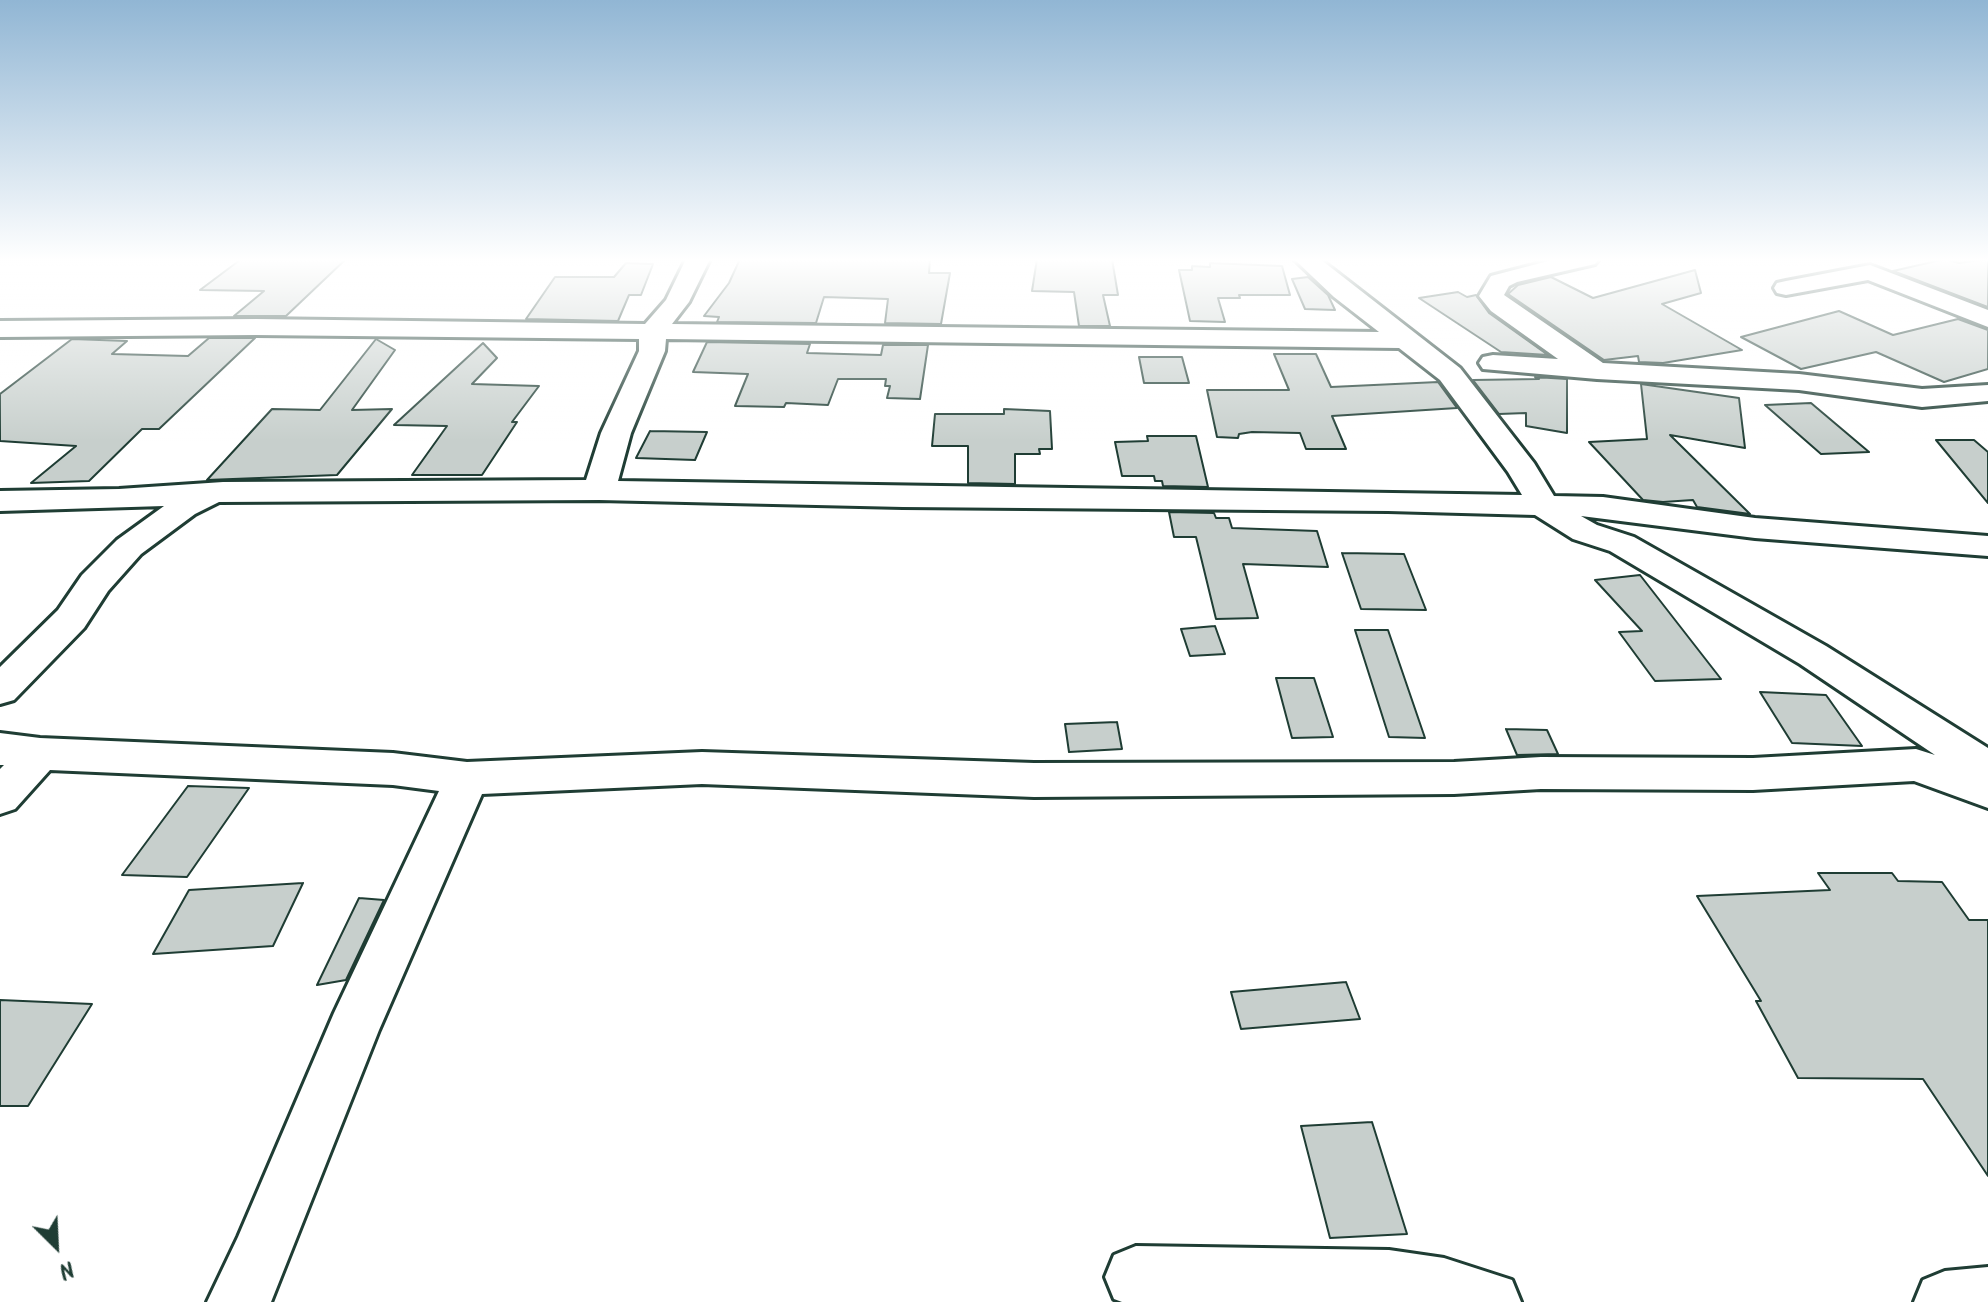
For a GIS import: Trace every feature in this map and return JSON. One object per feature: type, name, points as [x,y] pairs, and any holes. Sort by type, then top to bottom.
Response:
[{"type":"street","points":[[599,490],[616,433],[652,351],[653,331],[662,320]]},
{"type":"street","points":[[1379,320],[1450,374],[1523,470],[1544,506],[1567,523],[1622,544],[1813,655],[1988,769]]},
{"type":"street","points":[[1520,320],[1592,369]]},
{"type":"street","points":[[0,329],[256,327],[1405,340]]},
{"type":"street","points":[[1493,363],[1592,369],[1617,375],[1799,382],[1922,398],[1988,393]]},
{"type":"street","points":[[0,501],[91,500],[223,492],[599,490],[1603,507],[1755,528],[1988,546]]},
{"type":"street","points":[[0,690],[71,619],[95,583],[129,547],[183,507],[223,492]]},
{"type":"street","points":[[1603,507],[1622,544]]},
{"type":"street","points":[[0,797],[20,752],[393,769],[467,778],[702,768],[1034,780],[1454,778],[1541,773],[1753,774],[1916,765],[1988,791]]},
{"type":"street","points":[[238,1302],[260,1259],[353,1030],[467,778]]},
{"type":"street","points":[[1136,1277],[1389,1281],[1444,1289],[1490,1302]]},
{"type":"street","points":[[1945,1302],[1988,1298]]},
{"type":"building","points":[[718,320],[817,320],[816,323],[717,322]]},
{"type":"building","points":[[885,320],[942,320],[941,324],[885,323]]},
{"type":"building","points":[[1078,320],[1109,320],[1110,326],[1079,326]]},
{"type":"building","points":[[1224,320],[1225,322],[1190,321]]},
{"type":"building","points":[[1452,320],[1498,320],[1548,355],[1501,352]]},
{"type":"building","points":[[1545,320],[1689,320],[1742,350],[1663,363],[1639,362],[1638,356],[1604,360]]},
{"type":"building","points":[[1806,320],[1859,320],[1893,335],[1960,320],[1988,330],[1988,369],[1944,382],[1876,352],[1801,369],[1741,337]]},
{"type":"building","points":[[209,338],[255,338],[159,429],[142,429],[89,481],[31,483],[76,446],[0,441],[0,394],[72,339],[127,341],[112,354],[188,356]]},
{"type":"building","points":[[376,339],[395,350],[352,410],[392,409],[337,475],[207,480],[272,409],[320,410]]},
{"type":"building","points":[[707,342],[810,344],[807,353],[881,355],[883,345],[928,345],[920,399],[887,398],[890,386],[885,386],[886,379],[838,379],[828,405],[786,403],[784,407],[735,406],[748,374],[693,372]]},
{"type":"building","points":[[483,343],[497,358],[472,384],[539,386],[512,422],[517,422],[482,475],[412,475],[447,426],[394,425]]},
{"type":"building","points":[[1274,354],[1316,354],[1331,387],[1438,382],[1457,408],[1332,416],[1346,449],[1306,449],[1300,433],[1252,432],[1239,434],[1238,438],[1217,437],[1207,390],[1289,390]]},
{"type":"building","points":[[1139,357],[1182,357],[1189,383],[1144,383]]},
{"type":"building","points":[[1535,377],[1567,379],[1567,433],[1526,426],[1526,413],[1499,414],[1473,380],[1539,379]]},
{"type":"building","points":[[1641,384],[1739,398],[1745,448],[1670,435],[1750,514],[1697,507],[1693,500],[1643,500],[1589,442],[1647,439]]},
{"type":"building","points":[[1811,403],[1869,452],[1821,454],[1765,405]]},
{"type":"building","points":[[1004,409],[1050,411],[1052,449],[1039,449],[1040,454],[1015,454],[1015,484],[968,483],[968,446],[932,446],[935,414],[1004,414]]},
{"type":"building","points":[[650,431],[707,432],[695,460],[636,458]]},
{"type":"building","points":[[1147,436],[1196,436],[1208,487],[1163,486],[1162,481],[1155,481],[1154,476],[1122,476],[1115,442],[1148,441]]},
{"type":"building","points":[[1936,440],[1974,440],[1988,452],[1988,503]]},
{"type":"building","points":[[1169,512],[1214,513],[1216,518],[1229,518],[1232,528],[1317,531],[1328,567],[1243,564],[1258,618],[1216,619],[1196,537],[1174,537]]},
{"type":"building","points":[[1342,553],[1404,554],[1426,610],[1361,609]]},
{"type":"building","points":[[1640,575],[1721,679],[1655,681],[1619,632],[1642,631],[1595,580]]},
{"type":"building","points":[[1215,626],[1225,654],[1190,656],[1181,629]]},
{"type":"building","points":[[1355,630],[1388,630],[1425,738],[1389,737]]},
{"type":"building","points":[[1276,678],[1314,678],[1333,737],[1292,738]]},
{"type":"building","points":[[1760,692],[1826,695],[1862,746],[1792,743]]},
{"type":"building","points":[[1117,722],[1122,749],[1069,752],[1065,724]]},
{"type":"building","points":[[1506,729],[1547,730],[1558,754],[1517,755]]},
{"type":"building","points":[[188,786],[249,788],[187,877],[122,875]]},
{"type":"building","points":[[1818,873],[1892,873],[1898,881],[1942,882],[1969,920],[1988,920],[1988,1176],[1923,1079],[1798,1078],[1756,1001],[1761,1001],[1697,896],[1830,890]]},
{"type":"building","points":[[303,883],[273,946],[153,954],[189,890]]},
{"type":"building","points":[[359,898],[384,900],[346,980],[317,985]]},
{"type":"building","points":[[1346,982],[1360,1019],[1241,1029],[1231,992]]},
{"type":"building","points":[[0,1000],[92,1004],[28,1106],[0,1106]]},
{"type":"building","points":[[1372,1122],[1407,1234],[1330,1238],[1301,1126]]}]
